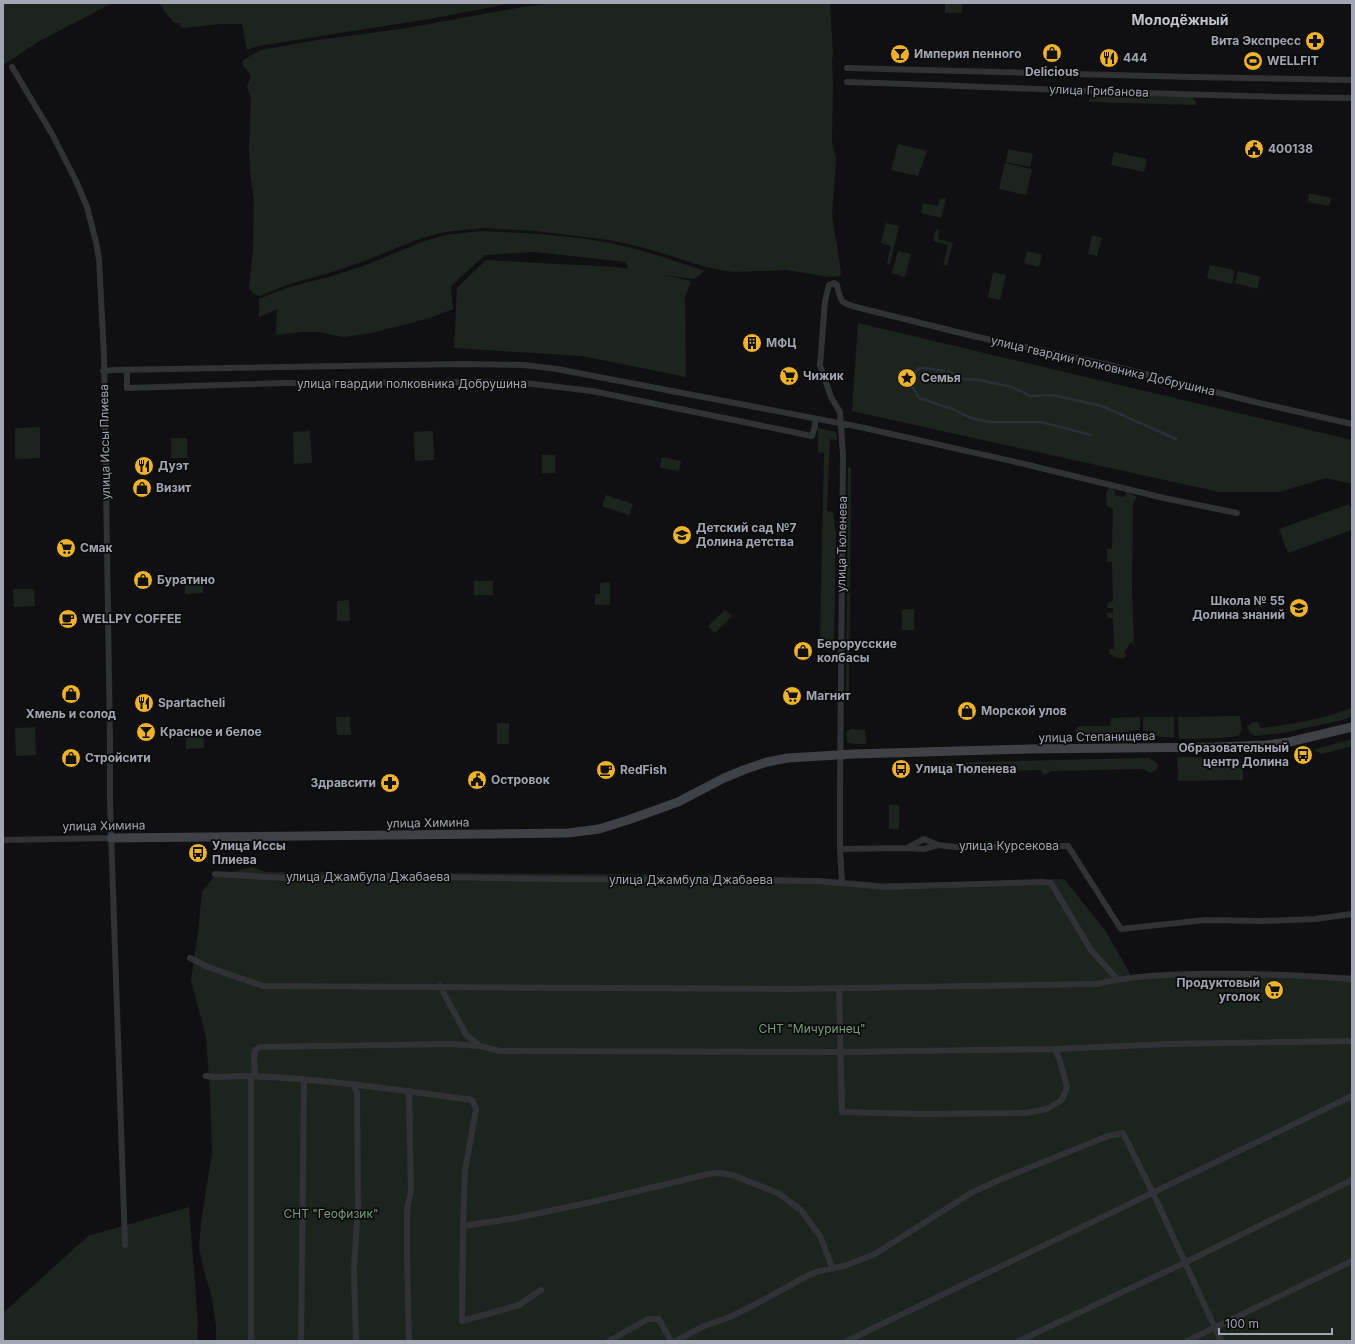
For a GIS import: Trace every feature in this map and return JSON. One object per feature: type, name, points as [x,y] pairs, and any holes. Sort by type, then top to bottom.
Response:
[{"type":"street","name":"улица Иссы Плиева","points":[[12,68],[52,134],[88,207],[99,259],[104,371],[110,802],[125,1245]]},
{"type":"street","name":"улица Грибанова","points":[[847,68],[1352,80]]},
{"type":"street","name":"улица Грибанова","points":[[847,82],[978,86],[1086,92],[1352,98]]},
{"type":"street","name":"улица Тюленева","points":[[842,883],[840,849],[840,755],[843,455],[840,412],[831,397],[820,365],[825,301],[829,286],[834,283],[836,284],[842,302],[855,306]]},
{"type":"street","name":"улица гвардии полковника Добрушина","points":[[855,306],[973,336],[1116,367],[1352,424]]},
{"type":"street","name":"улица гвардии полковника Добрушина","points":[[104,371],[463,364],[524,365],[557,369],[841,423],[1020,463],[1156,496],[1237,513]]},
{"type":"street","name":"улица гвардии полковника Добрушина","points":[[127,370],[127,388],[284,383],[508,382],[592,391],[812,436],[815,426],[815,419]]},
{"type":"street","name":"улица Степанищева","points":[[840,755],[1266,745],[1289,742],[1352,727]]},
{"type":"street","name":"улица Химина","points":[[3,840],[568,833],[600,829],[643,815],[678,802],[724,778],[767,762],[788,758],[840,755]]},
{"type":"street","name":"улица Курсекова","points":[[840,849],[907,848],[924,839],[938,844],[956,847],[1068,846],[1121,928],[1205,920],[1262,921],[1315,919],[1352,914]]},
{"type":"street","points":[[907,848],[924,849],[938,844]]},
{"type":"street","name":"улица Джамбула Джабаева","points":[[215,874],[287,878],[344,878],[374,876],[562,879],[806,880],[884,887],[1018,882],[1051,883],[1091,950],[1117,979]]},
{"type":"street","points":[[190,958],[208,967],[263,986],[789,989],[1097,984],[1117,979],[1159,975],[1291,974],[1352,979]]},
{"type":"street","points":[[440,986],[467,1036],[480,1046]]},
{"type":"street","points":[[839,988],[842,1112],[913,1114],[1026,1113],[1047,1110],[1062,1100],[1067,1087],[1055,1048]]},
{"type":"street","points":[[251,1341],[253,1076],[255,1050],[260,1047],[450,1044],[480,1046],[500,1052],[840,1052],[1352,1041]]},
{"type":"street","points":[[206,1076],[253,1076],[304,1079],[472,1100],[476,1109],[465,1171],[462,1321],[519,1305],[541,1290]]},
{"type":"street","points":[[301,1341],[304,1079]]},
{"type":"street","points":[[353,1084],[357,1092],[358,1204],[354,1269],[356,1341]]},
{"type":"street","points":[[409,1091],[411,1190],[407,1210],[409,1341]]},
{"type":"street","points":[[847,1341],[1352,1096]]},
{"type":"street","points":[[676,1341],[704,1326],[730,1317],[816,1272],[833,1269],[875,1254],[971,1193],[999,1180],[1108,1136],[1123,1133],[1221,1341]]},
{"type":"street","points":[[463,1226],[516,1218],[601,1200],[708,1174],[720,1173],[732,1175],[778,1193],[801,1210],[820,1236],[833,1269]]},
{"type":"street","points":[[1019,1341],[1184,1263],[1352,1180]]},
{"type":"street","points":[[1187,1341],[1352,1261]]},
{"type":"street","points":[[609,1341],[648,1319],[659,1319],[670,1341]]},
{"type":"green space","points":[[3,3],[112,3],[38,42],[3,65]]},
{"type":"green space","points":[[159,3],[513,3],[429,19],[258,46],[247,50],[242,24],[221,24],[182,28],[179,23],[174,23]]},
{"type":"green space","points":[[558,3],[830,3],[833,53],[832,143],[836,158],[832,215],[841,272],[840,276],[829,277],[787,270],[732,272],[706,267],[645,248],[609,240],[536,231],[483,228],[445,232],[419,239],[367,260],[290,284],[259,296],[253,293],[249,288],[253,248],[254,200],[249,148],[251,98],[247,87],[251,76],[242,64],[243,60],[261,50],[317,40],[401,29],[522,7]]},
{"type":"green space","points":[[945,3],[962,3],[962,13],[945,13]]},
{"type":"green space","points":[[1097,94],[1192,97],[1196,102],[1195,105],[1088,102],[1092,96]]},
{"type":"green space","points":[[898,144],[927,151],[918,176],[891,170]]},
{"type":"green space","points":[[1008,149],[1033,154],[1030,167],[1006,162]]},
{"type":"green space","points":[[1114,152],[1147,159],[1144,172],[1111,165]]},
{"type":"green space","points":[[1005,163],[1032,169],[1026,195],[999,189]]},
{"type":"green space","points":[[1309,193],[1331,198],[1329,206],[1308,202]]},
{"type":"green space","points":[[940,198],[946,199],[941,218],[921,213],[923,203],[938,206]]},
{"type":"green space","points":[[886,223],[899,226],[890,264],[887,263],[891,246],[881,243]]},
{"type":"green space","points":[[936,229],[939,230],[938,239],[953,243],[947,266],[943,265],[948,245],[933,241]]},
{"type":"green space","points":[[482,231],[562,236],[594,240],[646,252],[705,271],[694,279],[664,275],[691,281],[685,297],[686,377],[582,356],[454,348],[457,288],[486,260],[616,267],[628,269],[626,262],[535,252],[485,255],[451,286],[453,309],[430,318],[371,333],[343,337],[319,332],[276,335],[277,309],[259,317],[259,299],[289,287],[329,277],[369,264],[419,243],[445,235]]},
{"type":"green space","points":[[1092,235],[1102,238],[1097,256],[1088,254]]},
{"type":"green space","points":[[898,251],[911,254],[905,277],[892,273]]},
{"type":"green space","points":[[1027,251],[1042,255],[1039,267],[1024,263]]},
{"type":"green space","points":[[1210,265],[1235,270],[1232,284],[1207,278]]},
{"type":"green space","points":[[1238,271],[1260,277],[1257,289],[1235,283]]},
{"type":"green space","points":[[993,272],[1006,275],[1000,300],[988,297]]},
{"type":"green space","points":[[858,323],[1352,440],[1352,484],[1326,478],[1279,492],[1219,492],[852,411]]},
{"type":"green space","points":[[40,427],[40,458],[15,459],[15,428]]},
{"type":"green space","points":[[818,428],[836,432],[837,440],[830,439],[827,511],[833,512],[836,534],[834,641],[820,641],[824,453],[818,452]]},
{"type":"green space","points":[[310,431],[312,463],[294,464],[293,432]]},
{"type":"green space","points":[[433,431],[434,460],[415,461],[414,432]]},
{"type":"green space","points":[[171,438],[187,438],[187,458],[171,458]]},
{"type":"green space","points":[[542,455],[555,455],[555,473],[542,473]]},
{"type":"green space","points":[[662,457],[681,461],[679,471],[660,468]]},
{"type":"green space","points":[[850,467],[849,695],[846,695],[848,468]]},
{"type":"green space","points":[[1111,488],[1115,491],[1114,495],[1124,497],[1127,492],[1137,497],[1133,503],[1132,588],[1134,645],[1131,642],[1124,653],[1127,656],[1121,658],[1110,654],[1109,649],[1114,649],[1113,618],[1108,618],[1107,613],[1113,613],[1113,608],[1107,608],[1108,602],[1113,601],[1112,562],[1107,562],[1107,549],[1112,549],[1113,509],[1107,506],[1106,495],[1108,489]]},
{"type":"green space","points":[[606,495],[633,504],[629,515],[602,506]]},
{"type":"green space","points":[[1349,504],[1352,511],[1352,530],[1288,553],[1279,529]]},
{"type":"green space","points":[[185,576],[203,576],[203,593],[185,594]]},
{"type":"green space","points":[[474,581],[493,581],[493,595],[474,595]]},
{"type":"green space","points":[[610,582],[610,605],[595,605],[595,594],[600,594],[600,583]]},
{"type":"green space","points":[[13,589],[34,589],[35,606],[14,607]]},
{"type":"green space","points":[[349,600],[350,621],[337,621],[337,601]]},
{"type":"green space","points":[[914,609],[914,630],[902,630],[902,610]]},
{"type":"green space","points":[[725,610],[732,616],[715,633],[708,626]]},
{"type":"green space","points":[[1352,708],[1352,716],[1343,720],[1282,733],[1255,736],[1250,733],[1247,727],[1253,722],[1258,722],[1260,728],[1295,723]]},
{"type":"green space","points":[[1240,716],[1242,730],[1238,736],[1179,739],[1178,717]]},
{"type":"green space","points":[[336,717],[350,717],[351,735],[337,735]]},
{"type":"green space","points":[[1140,717],[1140,730],[1130,731],[1130,736],[1093,740],[1079,739],[1075,735],[1076,729],[1079,726],[1110,726],[1111,718]]},
{"type":"green space","points":[[1143,717],[1174,717],[1174,738],[1153,736],[1153,731],[1143,731]]},
{"type":"green space","points":[[497,723],[509,723],[509,744],[497,744]]},
{"type":"green space","points":[[35,727],[36,755],[16,756],[15,728]]},
{"type":"green space","points":[[851,729],[865,730],[866,744],[854,744],[847,742],[846,732]]},
{"type":"green space","points":[[185,730],[203,730],[204,748],[186,749]]},
{"type":"green space","points":[[1352,739],[1352,746],[1322,754],[1313,750]]},
{"type":"green space","points":[[1177,757],[1239,758],[1243,764],[1243,780],[1178,781]]},
{"type":"green space","points":[[1149,758],[1156,762],[1158,766],[1156,770],[1150,773],[1144,769],[1052,771],[1043,774],[1040,770],[944,772],[944,768],[919,768],[919,765],[974,762]]},
{"type":"green space","points":[[889,805],[899,805],[899,829],[889,829]]},
{"type":"green space","points":[[253,867],[266,872],[728,875],[835,879],[883,883],[1064,879],[1105,930],[1132,977],[1352,975],[1352,1341],[216,1341],[216,1327],[212,1298],[199,1247],[201,1222],[212,1153],[210,1092],[206,1037],[191,980],[202,892],[214,877]]},
{"type":"green space","points":[[189,1207],[198,1323],[197,1341],[3,1341],[3,1313],[88,1236]]},
{"type":"waterway","points":[[944,371],[919,368],[914,375],[911,384],[919,398],[955,410],[968,417],[989,422],[1041,422],[1091,435]]},
{"type":"waterway","points":[[949,371],[964,379],[979,380],[1012,387],[1030,396],[1052,395],[1102,406],[1176,439]]},
{"type":"place","name":"Вита Экспресс","points":[[1315,41]]},
{"type":"place","name":"Delicious","points":[[1052,53]]},
{"type":"place","name":"Империя пенного","points":[[900,54]]},
{"type":"place","name":"444","points":[[1109,58]]},
{"type":"place","name":"WELLFIT","points":[[1253,61]]},
{"type":"place","name":"400138","points":[[1254,149]]},
{"type":"place","name":"МФЦ","points":[[752,343]]},
{"type":"place","name":"Чижик","points":[[789,376]]},
{"type":"place","name":"Семья","points":[[907,378]]},
{"type":"place","name":"Дуэт","points":[[144,466]]},
{"type":"place","name":"Визит","points":[[142,488]]},
{"type":"place","name":"Детский сад №7 Долина детства","points":[[682,535]]},
{"type":"place","name":"Смак","points":[[66,548]]},
{"type":"place","name":"Буратино","points":[[143,580]]},
{"type":"place","name":"Школа № 55 Долина знаний","points":[[1299,608]]},
{"type":"place","name":"WELLPY COFFEE","points":[[68,619]]},
{"type":"place","name":"Берорусские колбасы","points":[[803,651]]},
{"type":"place","name":"Хмель и солод","points":[[71,694]]},
{"type":"place","name":"Магнит","points":[[792,696]]},
{"type":"place","name":"Spartacheli","points":[[144,703]]},
{"type":"place","name":"Морской улов","points":[[967,711]]},
{"type":"place","name":"Красное и белое","points":[[146,732]]},
{"type":"place","name":"Образовательный центр Долина","points":[[1303,755]]},
{"type":"place","name":"Стройсити","points":[[71,758]]},
{"type":"place","name":"Улица Тюленева","points":[[901,769]]},
{"type":"place","name":"RedFish","points":[[606,770]]},
{"type":"place","name":"Островок","points":[[477,780]]},
{"type":"place","name":"Здравсити","points":[[390,783]]},
{"type":"place","name":"Улица Иссы Плиева","points":[[198,853]]},
{"type":"place","name":"Продуктовый уголок","points":[[1274,990]]},
{"type":"district","name":"Молодёжный","points":[[1180,20]]},
{"type":"park label","name":"СНТ \"Мичуринец\"","points":[[812,1029]]},
{"type":"park label","name":"СНТ \"Геофизик\"","points":[[331,1214]]}]
